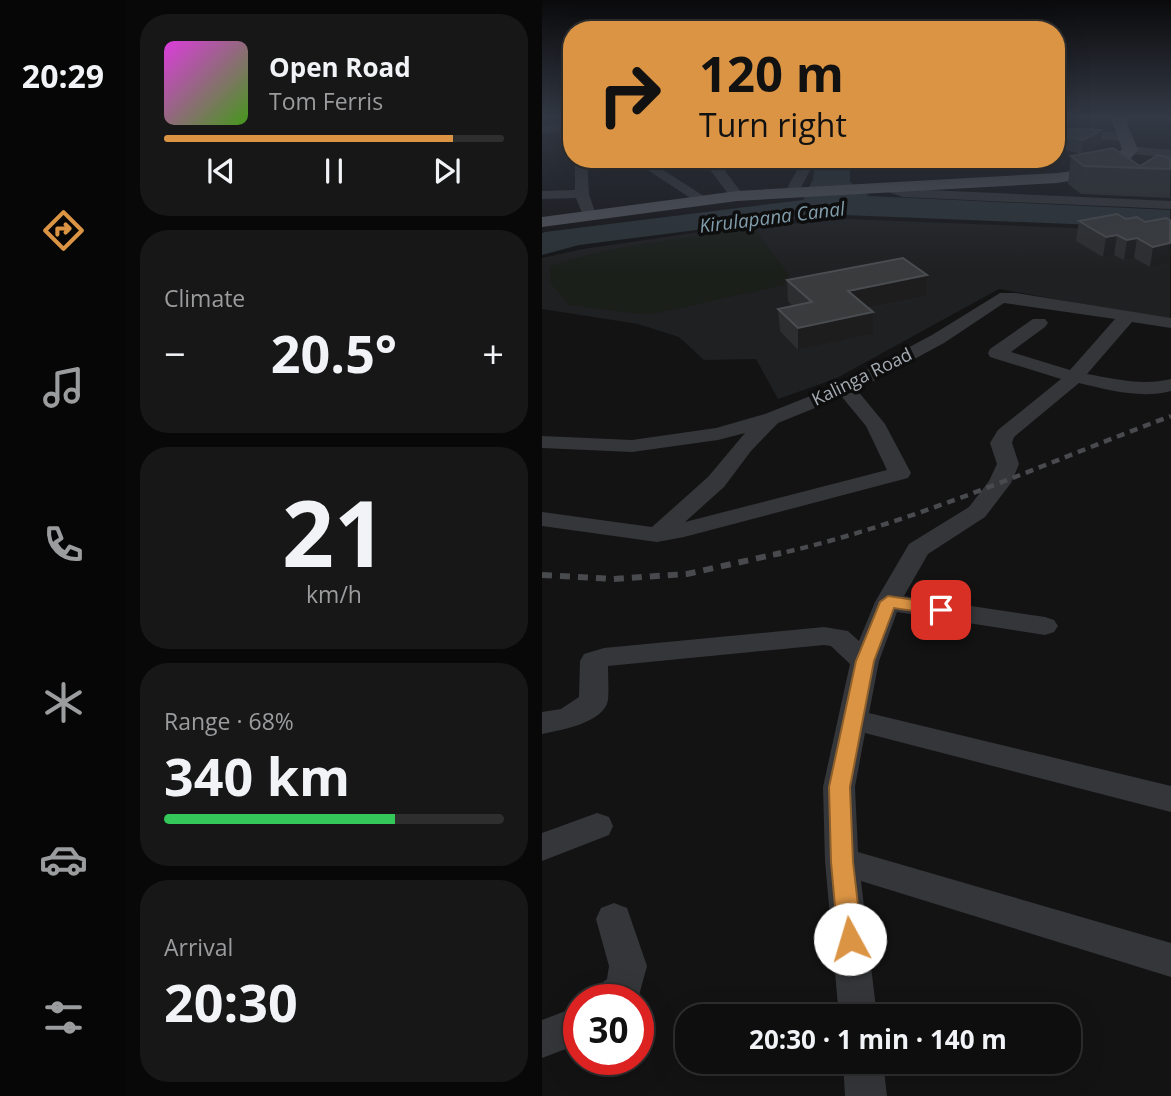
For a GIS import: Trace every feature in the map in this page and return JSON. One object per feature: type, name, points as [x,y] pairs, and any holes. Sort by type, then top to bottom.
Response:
[{"type":"main road","points":[[542,222],[703,200],[794,192],[1057,178],[1102,169]]},
{"type":"street","points":[[581,169],[582,194],[589,215]]},
{"type":"street","points":[[653,169],[703,200]]},
{"type":"street","points":[[718,169],[737,197]]},
{"type":"street","points":[[794,192],[805,169]]},
{"type":"street","points":[[879,188],[903,193],[1170,205]]},
{"type":"street","points":[[542,195],[582,194]]},
{"type":"street","name":"Kalinga Road","points":[[542,442],[632,446],[718,434],[772,418],[845,388],[938,339],[1000,298],[1016,298],[1170,324]]},
{"type":"street","points":[[857,1004],[842,862],[839,787],[865,661],[888,602],[918,549],[977,512],[1000,483],[1008,464],[1001,443],[1005,434],[1064,388],[1128,316]]},
{"type":"street","points":[[1039,323],[997,353],[1073,377],[1140,390],[1165,389],[1170,385]]},
{"type":"street","points":[[542,519],[657,535],[900,473],[875,424],[845,388]]},
{"type":"street","points":[[657,535],[716,482],[743,446],[772,418]]},
{"type":"street","points":[[888,602],[1045,626]]},
{"type":"street","points":[[542,723],[569,718],[593,702],[594,661],[604,657],[824,636],[838,637],[865,661]]},
{"type":"street","points":[[851,719],[1170,799]]},
{"type":"street","points":[[542,847],[597,826]]},
{"type":"street","points":[[842,862],[1170,960]]},
{"type":"street","points":[[614,919],[628,966],[625,984]]},
{"type":"street","points":[[542,1039],[563,1031]]},
{"type":"street","points":[[864,1074],[866,1096]]},
{"type":"shaded area","points":[[848,219],[1170,232],[1170,320],[999,289],[835,379],[778,399],[756,359],[704,360],[679,337],[638,324],[542,309],[542,258],[583,249],[700,232]]},
{"type":"shaded area","points":[[756,230],[789,275],[783,285],[649,315],[569,305],[550,282],[550,266],[575,258],[652,242]]},
{"type":"water","name":"Kirulapana Canal","points":[[814,169],[850,169],[850,182],[869,196],[1170,210],[1170,228],[844,215],[759,222],[579,245],[542,255],[542,233],[545,232],[803,200],[813,179]]},
{"type":"building","points":[[1117,214],[1126,219],[1137,217],[1145,222],[1166,218],[1170,220],[1170,243],[1153,247],[1137,238],[1127,240],[1117,235],[1106,237],[1079,221]]},
{"type":"building","points":[[903,258],[927,275],[848,291],[873,312],[798,328],[778,309],[812,302],[787,280]]},
{"type":"railway","points":[[780,553],[875,528],[925,511],[1171,416]]},
{"type":"railway","points":[[542,575],[613,579],[687,574],[780,553]]},
{"type":"railway","points":[[773,555],[780,553]]},
{"type":"route","points":[[850,939],[842,862],[839,787],[865,661],[888,602],[941,610]]}]
